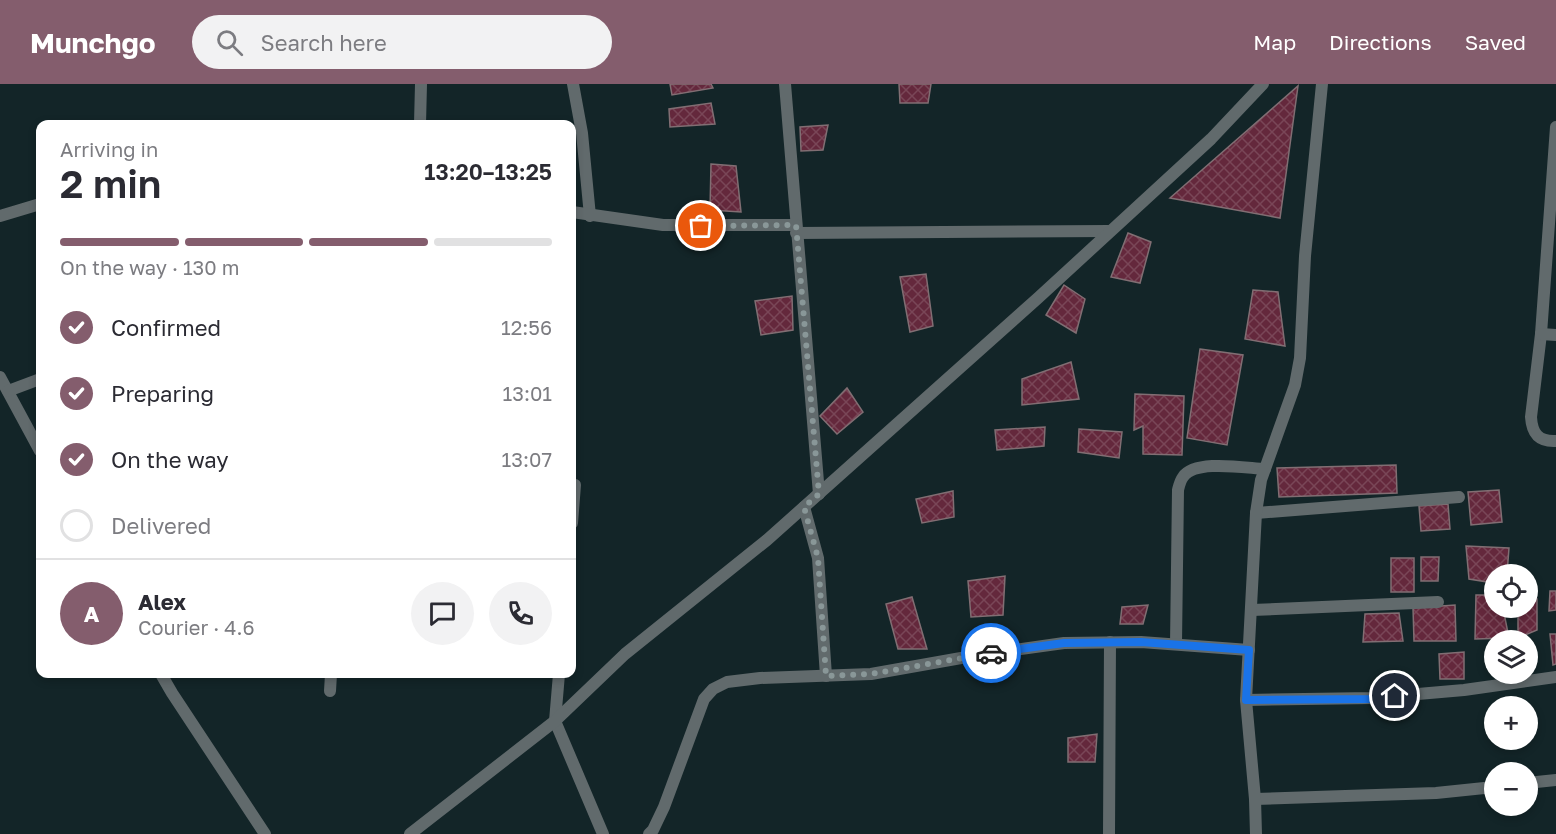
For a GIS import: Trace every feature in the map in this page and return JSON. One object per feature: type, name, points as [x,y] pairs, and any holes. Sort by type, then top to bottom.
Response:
[{"type":"street","points":[[420,120],[421,84]]},
{"type":"street","points":[[573,84],[582,133],[590,216]]},
{"type":"street","points":[[785,84],[819,494]]},
{"type":"street","points":[[410,834],[555,721],[625,654],[767,540],[1211,139],[1263,84]]},
{"type":"street","points":[[1256,834],[1246,700],[1256,513],[1261,480],[1295,385],[1300,358],[1305,256],[1322,84]]},
{"type":"street","points":[[1556,127],[1541,334],[1532,417],[1532,428],[1537,437],[1556,441]]},
{"type":"street","points":[[0,216],[36,205]]},
{"type":"street","points":[[576,213],[663,225],[796,229],[1110,231]]},
{"type":"street","points":[[1541,334],[1556,335]]},
{"type":"street","points":[[0,377],[36,444]]},
{"type":"street","points":[[8,391],[36,380]]},
{"type":"street","points":[[1176,644],[1178,490],[1183,476],[1193,469],[1204,466],[1265,469]]},
{"type":"street","points":[[1256,513],[1460,497]]},
{"type":"street","points":[[804,507],[818,558],[826,676]]},
{"type":"street","points":[[1252,610],[1438,602]]},
{"type":"street","points":[[1109,834],[1110,642]]},
{"type":"street","points":[[649,834],[664,807],[704,699],[713,689],[727,682],[760,678],[871,674],[1064,643],[1176,644],[1249,650]]},
{"type":"street","points":[[1246,700],[1372,699],[1464,690],[1556,677]]},
{"type":"street","points":[[163,678],[265,834]]},
{"type":"street","points":[[330,691],[331,678]]},
{"type":"street","points":[[559,678],[555,721],[603,834]]},
{"type":"street","points":[[1538,782],[1556,780]]},
{"type":"street","points":[[1255,799],[1436,794],[1484,788]]},
{"type":"building","points":[[670,84],[711,84],[713,88],[672,95]]},
{"type":"building","points":[[899,84],[931,84],[928,103],[900,103]]},
{"type":"building","points":[[1298,86],[1280,218],[1170,198]]},
{"type":"building","points":[[711,103],[715,124],[670,127],[669,109]]},
{"type":"building","points":[[828,125],[823,150],[801,151],[800,127]]},
{"type":"building","points":[[711,164],[736,166],[741,212],[710,210]]},
{"type":"building","points":[[1128,233],[1151,242],[1140,283],[1111,277]]},
{"type":"building","points":[[926,274],[933,326],[910,332],[900,277]]},
{"type":"building","points":[[1064,285],[1085,299],[1076,333],[1046,315]]},
{"type":"building","points":[[1253,290],[1278,292],[1285,346],[1245,339]]},
{"type":"building","points":[[792,296],[793,330],[761,335],[755,301]]},
{"type":"building","points":[[1200,349],[1243,355],[1227,445],[1187,438]]},
{"type":"building","points":[[1071,362],[1079,399],[1022,405],[1022,379]]},
{"type":"building","points":[[847,388],[863,412],[837,434],[820,416]]},
{"type":"building","points":[[1135,394],[1184,396],[1182,455],[1143,454],[1143,426],[1134,430]]},
{"type":"building","points":[[1045,427],[1044,446],[997,450],[995,430]]},
{"type":"building","points":[[1079,429],[1122,432],[1119,458],[1078,452]]},
{"type":"building","points":[[1396,465],[1397,493],[1279,497],[1277,468]]},
{"type":"building","points":[[1499,490],[1502,522],[1471,525],[1468,492]]},
{"type":"building","points":[[953,491],[954,517],[922,523],[916,499]]},
{"type":"building","points":[[1448,504],[1450,529],[1421,531],[1419,506]]},
{"type":"building","points":[[1466,546],[1509,548],[1508,564],[1484,564],[1484,581],[1469,579]]},
{"type":"building","points":[[1421,557],[1439,557],[1438,581],[1421,581]]},
{"type":"building","points":[[1391,558],[1414,558],[1414,592],[1391,592]]},
{"type":"building","points":[[1005,576],[1003,615],[971,617],[968,581]]},
{"type":"building","points":[[1550,591],[1556,591],[1556,610],[1549,611]]},
{"type":"building","points":[[1476,595],[1484,595],[1484,618],[1505,618],[1507,630],[1484,630],[1484,639],[1475,639]]},
{"type":"building","points":[[912,597],[927,649],[898,649],[886,604]]},
{"type":"building","points":[[1148,605],[1143,624],[1120,624],[1122,607]]},
{"type":"building","points":[[1455,605],[1456,641],[1414,641],[1413,608]]},
{"type":"building","points":[[1399,613],[1403,641],[1363,642],[1365,614]]},
{"type":"building","points":[[1518,618],[1537,618],[1537,630],[1518,630]]},
{"type":"building","points":[[1550,634],[1556,634],[1556,664],[1553,665]]},
{"type":"building","points":[[1464,652],[1464,679],[1440,679],[1439,654]]},
{"type":"building","points":[[1097,734],[1095,762],[1068,762],[1068,738]]},
{"type":"way so far","points":[[701,226],[796,225],[819,494],[804,507],[818,558],[826,676],[871,674],[991,653]]},
{"type":"route","points":[[991,653],[1064,643],[1141,642],[1249,650],[1246,700],[1372,699],[1395,696]]}]
